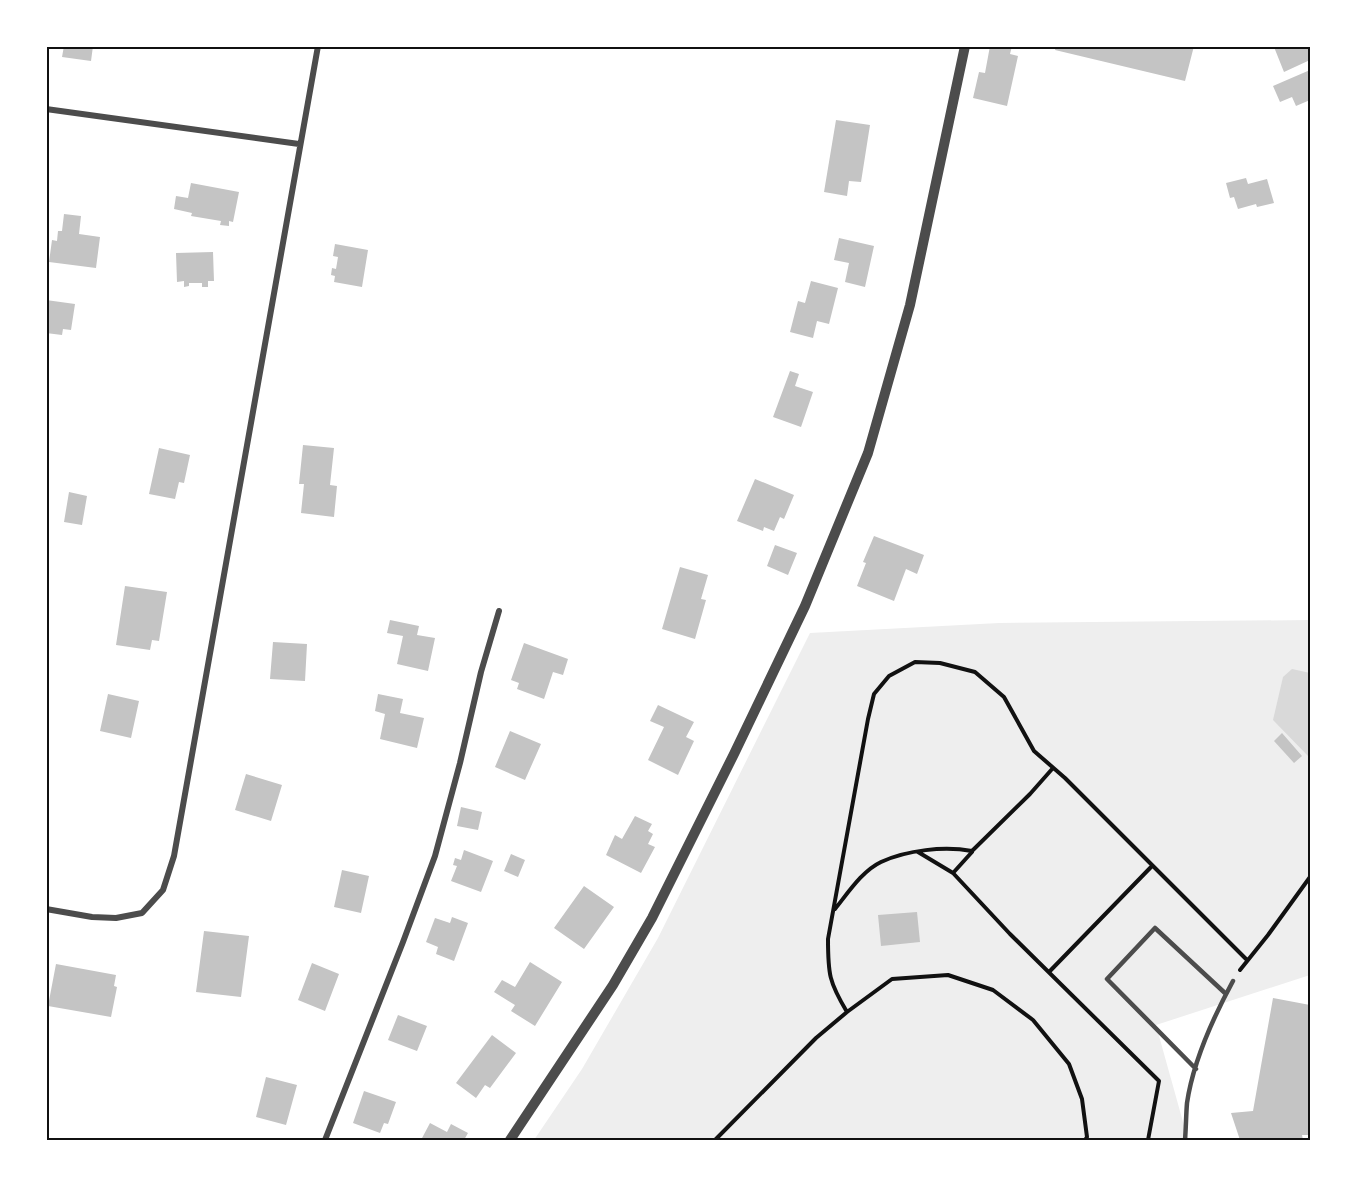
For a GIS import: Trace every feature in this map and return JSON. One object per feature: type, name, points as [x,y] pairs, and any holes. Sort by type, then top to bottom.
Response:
[{"type":"street","points":[[46,909],[92,917],[116,918],[142,913],[163,890],[174,856],[186,799],[318,46]]},
{"type":"street","points":[[510,1140],[613,985],[652,918],[805,606],[868,453],[910,305],[965,46]]},
{"type":"street","points":[[46,109],[299,144]]},
{"type":"street","points":[[325,1140],[435,856],[498,610]]},
{"type":"lane","points":[[1196,1069],[1107,979],[1155,928],[1226,994]]},
{"type":"lane","points":[[1185,1140],[1187,1102],[1196,1069],[1217,1010],[1233,981]]},
{"type":"path","points":[[847,1012],[835,992],[828,972],[828,939],[868,719],[874,694],[889,676],[915,662],[940,663],[975,672],[1004,697],[1034,751],[1247,960]]},
{"type":"path","points":[[953,873],[972,851],[1030,795],[1053,768]]},
{"type":"path","points":[[834,911],[856,882],[879,863],[918,852],[952,848],[972,851]]},
{"type":"path","points":[[918,852],[953,873],[1048,972],[1159,1081],[1148,1140]]},
{"type":"path","points":[[1048,972],[1152,866]]},
{"type":"path","points":[[1233,981],[1311,877]]},
{"type":"path","points":[[715,1140],[816,1038],[892,979],[948,975],[993,990],[1033,1020],[1069,1064],[1082,1100],[1087,1137],[1085,1140]]},
{"type":"shaded area","points":[[1310,620],[1310,975],[1156,1025],[1188,1140],[534,1140],[582,1069],[658,938],[810,633],[999,623]]},
{"type":"shaded area","points":[[1292,669],[1310,673],[1310,758],[1273,720],[1283,677]]},
{"type":"building","points":[[64,46],[93,46],[91,61],[62,57]]},
{"type":"building","points":[[990,46],[1012,46],[1010,54],[1018,56],[1007,106],[973,98],[979,72],[985,73]]},
{"type":"building","points":[[1056,46],[1194,46],[1185,81],[1055,50]]},
{"type":"building","points":[[1310,46],[1310,60],[1284,72],[1274,47]]},
{"type":"building","points":[[1310,70],[1310,100],[1296,106],[1292,97],[1280,102],[1273,86]]},
{"type":"building","points":[[836,120],[870,125],[861,182],[849,181],[847,196],[824,192]]},
{"type":"building","points":[[1246,178],[1248,184],[1267,179],[1274,203],[1257,207],[1256,204],[1238,209],[1234,197],[1230,198],[1226,183]]},
{"type":"building","points":[[191,183],[239,192],[233,222],[229,221],[229,226],[220,225],[221,221],[191,216],[192,213],[174,209],[176,196],[188,198]]},
{"type":"building","points":[[64,214],[81,216],[79,234],[100,237],[96,268],[49,262],[52,240],[57,241],[58,231],[62,231]]},
{"type":"building","points":[[839,238],[874,246],[865,287],[845,282],[849,263],[834,260]]},
{"type":"building","points":[[335,244],[368,250],[362,287],[334,282],[335,276],[331,275],[332,268],[336,269],[338,257],[333,256]]},
{"type":"building","points":[[213,252],[214,281],[208,281],[208,287],[202,287],[202,283],[189,283],[189,286],[184,287],[184,281],[177,282],[176,253]]},
{"type":"building","points":[[811,281],[838,288],[829,324],[817,321],[813,338],[790,332],[798,301],[805,303]]},
{"type":"building","points":[[46,300],[75,304],[71,330],[63,329],[62,335],[46,333]]},
{"type":"building","points":[[790,371],[799,374],[795,386],[813,392],[801,427],[773,417]]},
{"type":"building","points":[[303,445],[334,448],[330,485],[337,486],[334,517],[301,513],[304,484],[299,484]]},
{"type":"building","points":[[159,448],[190,455],[184,483],[179,482],[175,499],[149,494]]},
{"type":"building","points":[[755,479],[794,495],[784,519],[780,517],[774,531],[764,527],[763,531],[737,521]]},
{"type":"building","points":[[69,492],[87,496],[82,525],[64,522]]},
{"type":"building","points":[[874,536],[924,555],[917,574],[906,569],[894,601],[857,586],[866,563],[863,562]]},
{"type":"building","points":[[775,545],[797,553],[788,575],[767,566]]},
{"type":"building","points":[[680,567],[708,575],[701,599],[706,600],[695,639],[662,629]]},
{"type":"building","points":[[125,586],[167,592],[159,641],[152,640],[150,650],[116,645]]},
{"type":"building","points":[[390,620],[419,626],[417,635],[435,638],[428,671],[397,664],[403,636],[387,633]]},
{"type":"building","points":[[273,642],[307,644],[305,681],[270,679]]},
{"type":"building","points":[[524,643],[568,659],[563,675],[553,672],[544,699],[517,689],[519,683],[511,680]]},
{"type":"building","points":[[108,694],[139,701],[131,738],[100,731]]},
{"type":"building","points":[[378,694],[403,699],[400,713],[424,718],[417,748],[380,739],[385,714],[375,711]]},
{"type":"building","points":[[658,705],[694,722],[686,737],[694,741],[678,775],[648,760],[664,727],[650,721]]},
{"type":"building","points":[[510,731],[541,744],[525,780],[495,767]]},
{"type":"building","points":[[1282,733],[1302,756],[1294,763],[1274,741]]},
{"type":"building","points":[[246,774],[282,785],[271,821],[235,810]]},
{"type":"building","points":[[461,807],[482,812],[478,830],[457,826]]},
{"type":"building","points":[[635,816],[652,824],[648,831],[653,834],[648,844],[655,847],[641,873],[606,855],[615,835],[622,839]]},
{"type":"building","points":[[464,850],[493,861],[481,892],[451,881],[457,866],[453,865],[455,858],[461,860]]},
{"type":"building","points":[[511,854],[525,860],[518,877],[504,871]]},
{"type":"building","points":[[342,870],[369,876],[361,913],[334,907]]},
{"type":"building","points":[[584,886],[614,907],[584,949],[554,928]]},
{"type":"building","points":[[917,912],[920,942],[881,946],[878,915]]},
{"type":"building","points":[[452,917],[468,923],[454,961],[436,954],[438,947],[426,942],[435,918],[450,923]]},
{"type":"building","points":[[204,931],[249,936],[241,997],[196,992]]},
{"type":"building","points":[[530,962],[562,982],[535,1026],[511,1011],[515,1005],[494,992],[502,980],[515,987]]},
{"type":"building","points":[[312,963],[339,974],[325,1011],[298,1000]]},
{"type":"building","points":[[56,964],[116,975],[114,986],[117,987],[111,1017],[48,1006]]},
{"type":"building","points":[[1273,998],[1310,1005],[1310,1135],[1302,1135],[1303,1140],[1240,1140],[1231,1113],[1253,1111]]},
{"type":"building","points":[[398,1015],[427,1026],[417,1051],[388,1040]]},
{"type":"building","points":[[492,1035],[516,1053],[490,1088],[485,1085],[476,1098],[456,1083]]},
{"type":"building","points":[[266,1077],[297,1085],[286,1125],[256,1117]]},
{"type":"building","points":[[364,1091],[396,1102],[388,1124],[384,1123],[380,1133],[353,1123]]},
{"type":"building","points":[[430,1123],[447,1132],[451,1124],[468,1133],[464,1140],[421,1140]]}]
